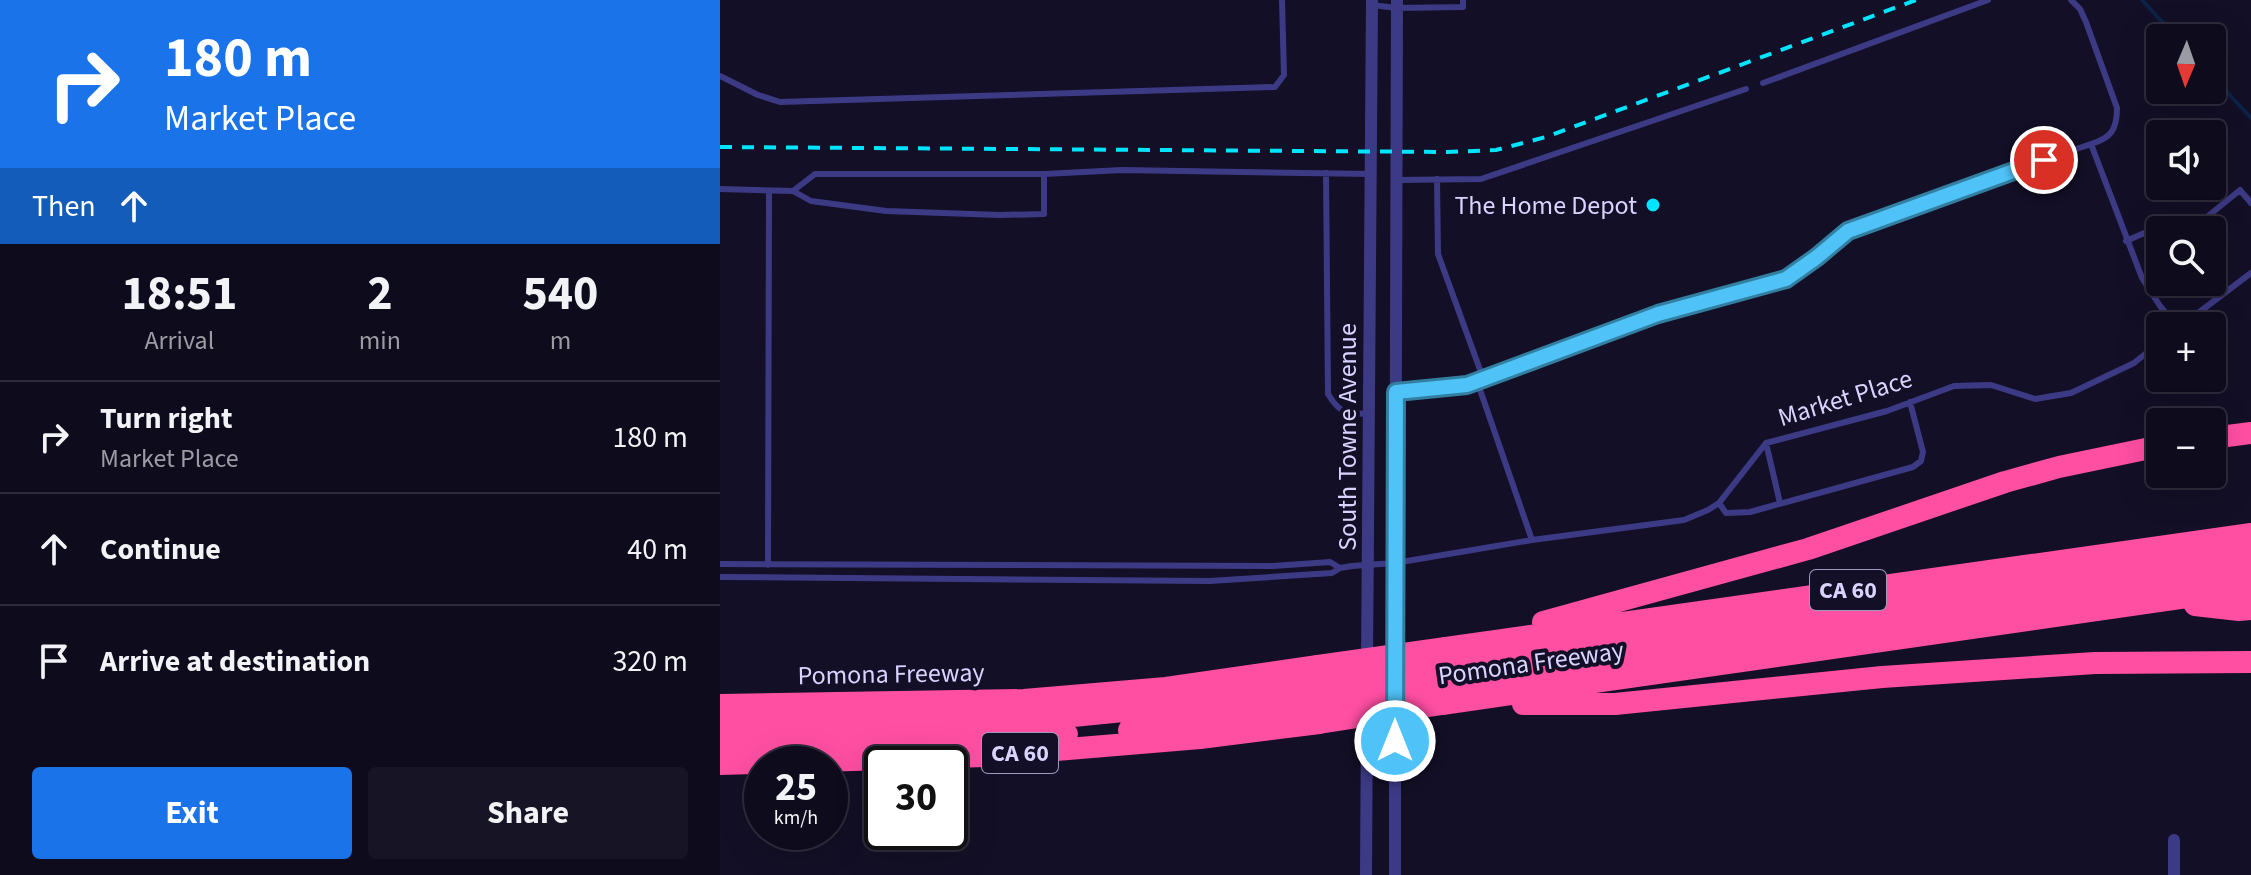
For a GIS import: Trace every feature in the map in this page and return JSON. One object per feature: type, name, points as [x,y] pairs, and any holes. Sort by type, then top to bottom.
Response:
[{"type":"highway","points":[[2226,436],[2251,433]]},
{"type":"highway","points":[[1444,677],[1740,569],[2005,482],[2146,449]]},
{"type":"highway","name":"Pomona Freeway","points":[[720,705],[1024,700],[1166,688],[1318,695],[1444,677],[2251,531]]},
{"type":"highway","points":[[1444,677],[2251,551]]},
{"type":"highway","points":[[1444,677],[1731,646],[2251,568]]},
{"type":"highway","name":"Pomona Freeway","points":[[720,764],[985,756],[1200,738],[1318,695],[1444,677],[2162,602],[2251,588]]},
{"type":"highway","points":[[2162,602],[2251,609]]},
{"type":"highway","points":[[2161,662],[2251,670]]},
{"type":"highway","points":[[1444,677],[1615,704],[1882,677],[2095,663],[2251,662]]},
{"type":"highway","points":[[720,727],[1033,720],[1318,695]]},
{"type":"highway","points":[[720,743],[1055,735],[1204,721],[1318,695]]},
{"type":"street","name":"South Towne Avenue","points":[[1366,875],[1372,3]]},
{"type":"street","name":"South Towne Avenue","points":[[1395,875],[1397,4]]},
{"type":"street","points":[[2174,840],[2174,875]]},
{"type":"lane","points":[[720,76],[780,102],[1275,87],[1284,75],[1282,0]]},
{"type":"lane","points":[[1372,3],[1463,7],[1463,0]]},
{"type":"lane","points":[[1763,83],[1988,0]]},
{"type":"lane","points":[[1396,392],[1467,385],[1658,314],[1786,279],[1848,231],[1930,199],[2104,140],[2112,133],[2117,108],[2086,22],[2071,0]]},
{"type":"lane","points":[[1397,180],[1481,179],[1746,89]]},
{"type":"lane","points":[[2091,144],[2142,278],[2166,312]]},
{"type":"lane","points":[[793,191],[815,174],[1044,174],[1122,170],[1371,174]]},
{"type":"lane","points":[[1326,173],[1328,394],[1337,409],[1369,414]]},
{"type":"lane","points":[[720,189],[793,191],[811,201],[886,211],[1044,214],[1044,174]]},
{"type":"lane","points":[[1437,179],[1438,254],[1532,540]]},
{"type":"lane","points":[[2208,216],[2240,190],[2251,203]]},
{"type":"lane","points":[[768,565],[769,191]]},
{"type":"lane","points":[[2126,241],[2146,232]]},
{"type":"lane","points":[[2198,312],[2251,273]]},
{"type":"lane","name":"Market Place","points":[[720,577],[1210,581],[1332,573],[1340,568],[1368,563],[1395,563],[1532,540],[1684,520],[1719,503],[1766,443],[1887,411],[1954,386],[1991,385],[2035,399],[2071,393],[2134,363],[2146,353]]},
{"type":"lane","points":[[1719,503],[1726,513],[1750,512],[1913,467],[1921,461],[1923,452],[1910,402]]},
{"type":"lane","points":[[1766,443],[1780,503]]},
{"type":"lane","points":[[720,564],[1273,566],[1330,562],[1340,568]]},
{"type":"waterway","points":[[2142,0],[2164,24]]},
{"type":"waterway","points":[[2226,91],[2251,118]]},
{"type":"railway","points":[[720,147],[1496,150],[1546,137],[1916,0]]},
{"type":"place","name":"The Home Depot","points":[[1653,205]]},
{"type":"route","points":[[1395,741],[1396,392],[1467,385],[1658,314],[1786,279],[1848,231],[2044,160]]}]
